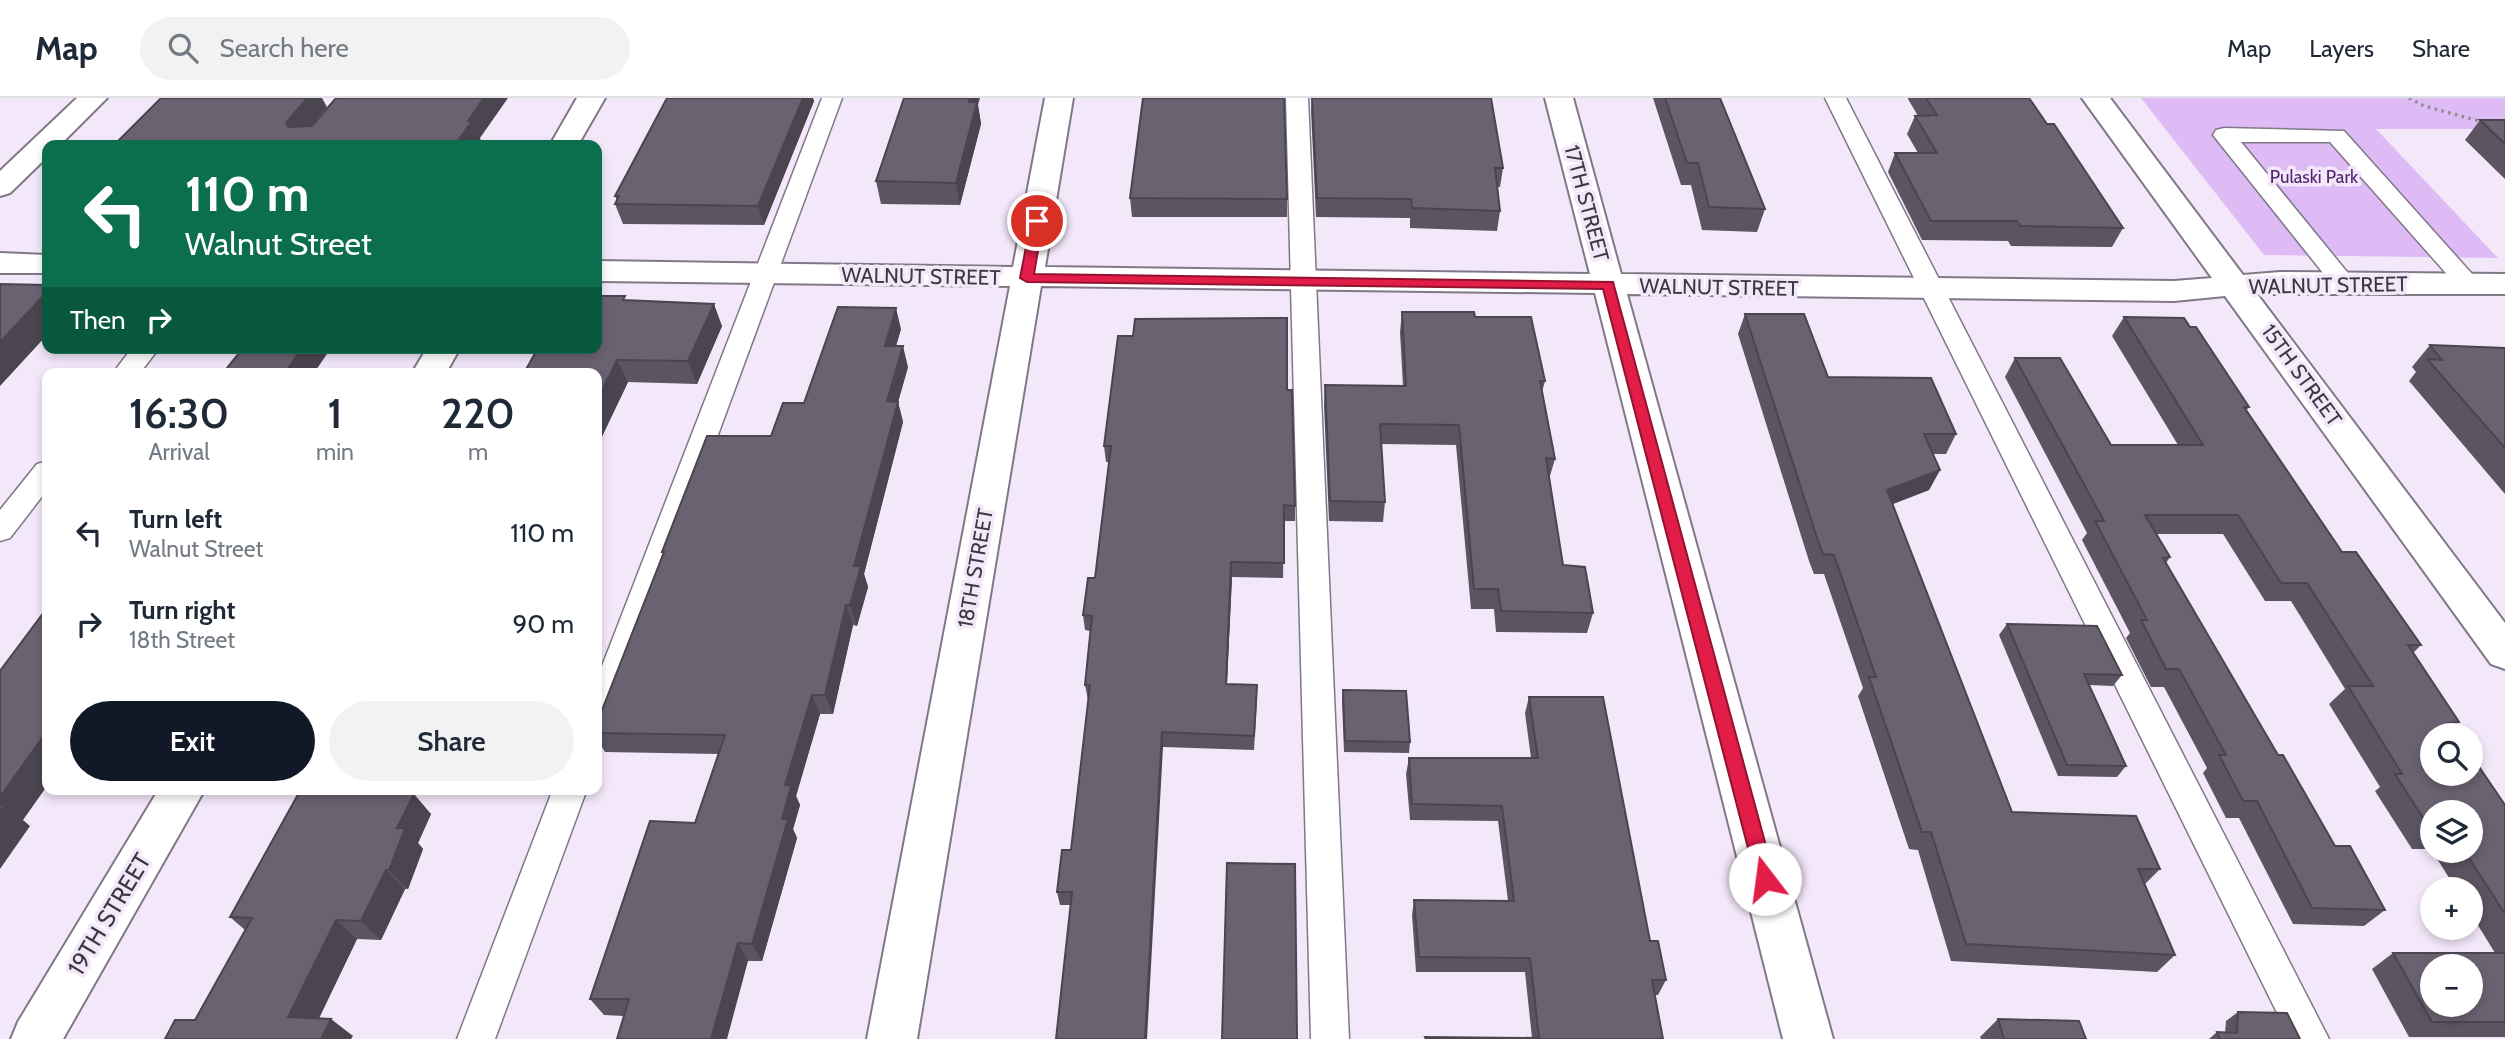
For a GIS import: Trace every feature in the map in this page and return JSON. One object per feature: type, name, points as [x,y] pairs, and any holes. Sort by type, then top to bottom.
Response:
[{"type":"street","points":[[49,140],[93,98]]},
{"type":"street","points":[[567,140],[592,98]]},
{"type":"street","name":"18TH STREET","points":[[891,1039],[1059,98]]},
{"type":"street","name":"17TH STREET","points":[[1559,98],[1808,1039]]},
{"type":"street","name":"15TH STREET","points":[[2096,98],[2505,653]]},
{"type":"street","points":[[0,187],[42,147]]},
{"type":"street","points":[[0,263],[42,264]]},
{"type":"street","name":"WALNUT STREET","points":[[602,271],[2183,291],[2280,282],[2505,284]]},
{"type":"street","name":"19TH STREET","points":[[36,1039],[179,795]]},
{"type":"lane","points":[[602,707],[832,98]]},
{"type":"lane","points":[[1297,98],[1330,1039]]},
{"type":"lane","points":[[1835,98],[2310,1039]]},
{"type":"lane","points":[[2344,283],[2224,135],[2336,136],[2469,284]]},
{"type":"lane","points":[[131,368],[141,354]]},
{"type":"lane","points":[[0,530],[42,477]]},
{"type":"lane","points":[[476,1039],[568,795]]},
{"type":"path","points":[[2409,98],[2459,117],[2491,124]]},
{"type":"green space","name":"Pulaski Park","points":[[2141,98],[2505,98],[2505,129],[2376,129],[2498,258],[2264,255]]},
{"type":"building","points":[[161,98],[307,98],[286,123],[288,127],[312,126],[336,98],[484,98],[459,140],[119,140]]},
{"type":"building","points":[[667,98],[803,98],[758,206],[615,204],[619,196],[615,196]]},
{"type":"building","points":[[904,98],[970,98],[969,102],[977,102],[956,183],[876,181]]},
{"type":"building","points":[[1143,98],[1284,98],[1287,199],[1130,198]]},
{"type":"building","points":[[1312,98],[1491,98],[1503,168],[1495,168],[1500,211],[1412,208],[1411,199],[1317,198]]},
{"type":"building","points":[[1665,98],[1720,98],[1765,209],[1709,207],[1698,163],[1687,163]]},
{"type":"building","points":[[1926,98],[2029,98],[2047,124],[2054,124],[2123,228],[2020,226],[2017,221],[1931,221],[1895,153],[1937,153],[1915,116],[1937,115]]},
{"type":"building","points":[[2480,120],[2505,120],[2505,144]]},
{"type":"building","points":[[0,284],[42,285],[42,297],[0,342]]},
{"type":"building","points":[[602,296],[625,296],[623,300],[714,304],[688,361],[617,360],[602,391],[602,368],[527,368],[535,354],[602,354]]},
{"type":"building","points":[[838,307],[896,308],[885,346],[903,346],[887,401],[898,402],[854,566],[861,566],[850,605],[846,605],[825,695],[812,695],[785,785],[791,786],[782,819],[788,819],[752,944],[738,943],[711,1039],[617,1039],[629,999],[590,999],[650,821],[695,823],[725,735],[602,733],[602,710],[707,436],[771,436],[783,403],[804,403]]},
{"type":"building","points":[[1402,312],[1474,312],[1475,317],[1531,317],[1545,381],[1540,381],[1555,459],[1546,458],[1563,565],[1585,567],[1593,613],[1501,611],[1498,589],[1474,589],[1459,425],[1380,424],[1385,502],[1330,501],[1325,385],[1406,386]]},
{"type":"building","points":[[1745,314],[1804,314],[1828,377],[1931,378],[1956,434],[1924,434],[1940,470],[1887,490],[2012,812],[2136,816],[2160,869],[2138,869],[2175,955],[1966,944],[1931,832],[1922,832],[1869,677],[1876,677],[1834,555],[1823,554],[1818,541]]},
{"type":"building","points":[[2124,317],[2184,318],[2190,327],[2196,327],[2249,407],[2244,407],[2342,552],[2356,552],[2421,645],[2408,645],[2459,722],[2420,723],[2420,786],[2483,786],[2483,773],[2505,805],[2505,914],[2472,863],[2483,863],[2483,800],[2420,800],[2420,813],[2395,774],[2402,774],[2348,686],[2373,686],[2307,583],[2281,583],[2238,515],[2145,515],[2170,557],[2163,558],[2278,755],[2283,755],[2335,846],[2350,846],[2385,910],[2312,908],[2257,801],[2243,801],[2219,755],[2226,755],[2179,669],[2166,669],[2141,620],[2147,620],[2095,521],[2104,521],[2015,358],[2060,358],[2111,445],[2203,445]]},
{"type":"building","points":[[1287,318],[1287,390],[1292,390],[1295,506],[1284,505],[1284,563],[1231,562],[1226,684],[1257,685],[1254,736],[1162,732],[1145,1039],[1056,1039],[1072,892],[1057,892],[1062,850],[1071,850],[1090,685],[1085,685],[1092,616],[1083,615],[1088,578],[1095,578],[1111,446],[1104,446],[1118,336],[1133,336],[1135,319]]},
{"type":"building","points":[[2430,345],[2505,348],[2505,448],[2427,359],[2442,360]]},
{"type":"building","points":[[238,354],[298,354],[288,368],[227,368]]},
{"type":"building","points":[[42,615],[42,738],[0,797],[0,671]]},
{"type":"building","points":[[2007,624],[2097,626],[2122,675],[2084,674],[2126,766],[2067,765]]},
{"type":"building","points":[[1343,690],[1406,691],[1410,742],[1345,741]]},
{"type":"building","points":[[1529,697],[1603,697],[1650,941],[1658,941],[1666,980],[1652,980],[1663,1039],[1426,1039],[1425,1037],[1539,1038],[1530,958],[1419,957],[1414,900],[1514,901],[1502,806],[1412,804],[1409,758],[1538,758]]},
{"type":"building","points":[[298,795],[414,795],[397,828],[405,828],[389,870],[386,870],[361,921],[336,920],[288,1017],[331,1019],[321,1039],[165,1039],[175,1020],[195,1020],[252,918],[230,917]]},
{"type":"building","points":[[1227,863],[1295,864],[1297,1039],[1222,1039]]},
{"type":"building","points":[[2393,953],[2505,953],[2505,1022],[2432,1022],[2429,1017],[2483,1017],[2483,954],[2420,954],[2420,1001]]},
{"type":"building","points":[[2238,1012],[2287,1013],[2300,1039],[2220,1039],[2217,1032],[2237,1033]]},
{"type":"building","points":[[1998,1019],[2079,1021],[2086,1039],[2004,1039]]},
{"type":"route","points":[[1037,221],[1027,278],[1608,285],[1765,879]]}]
